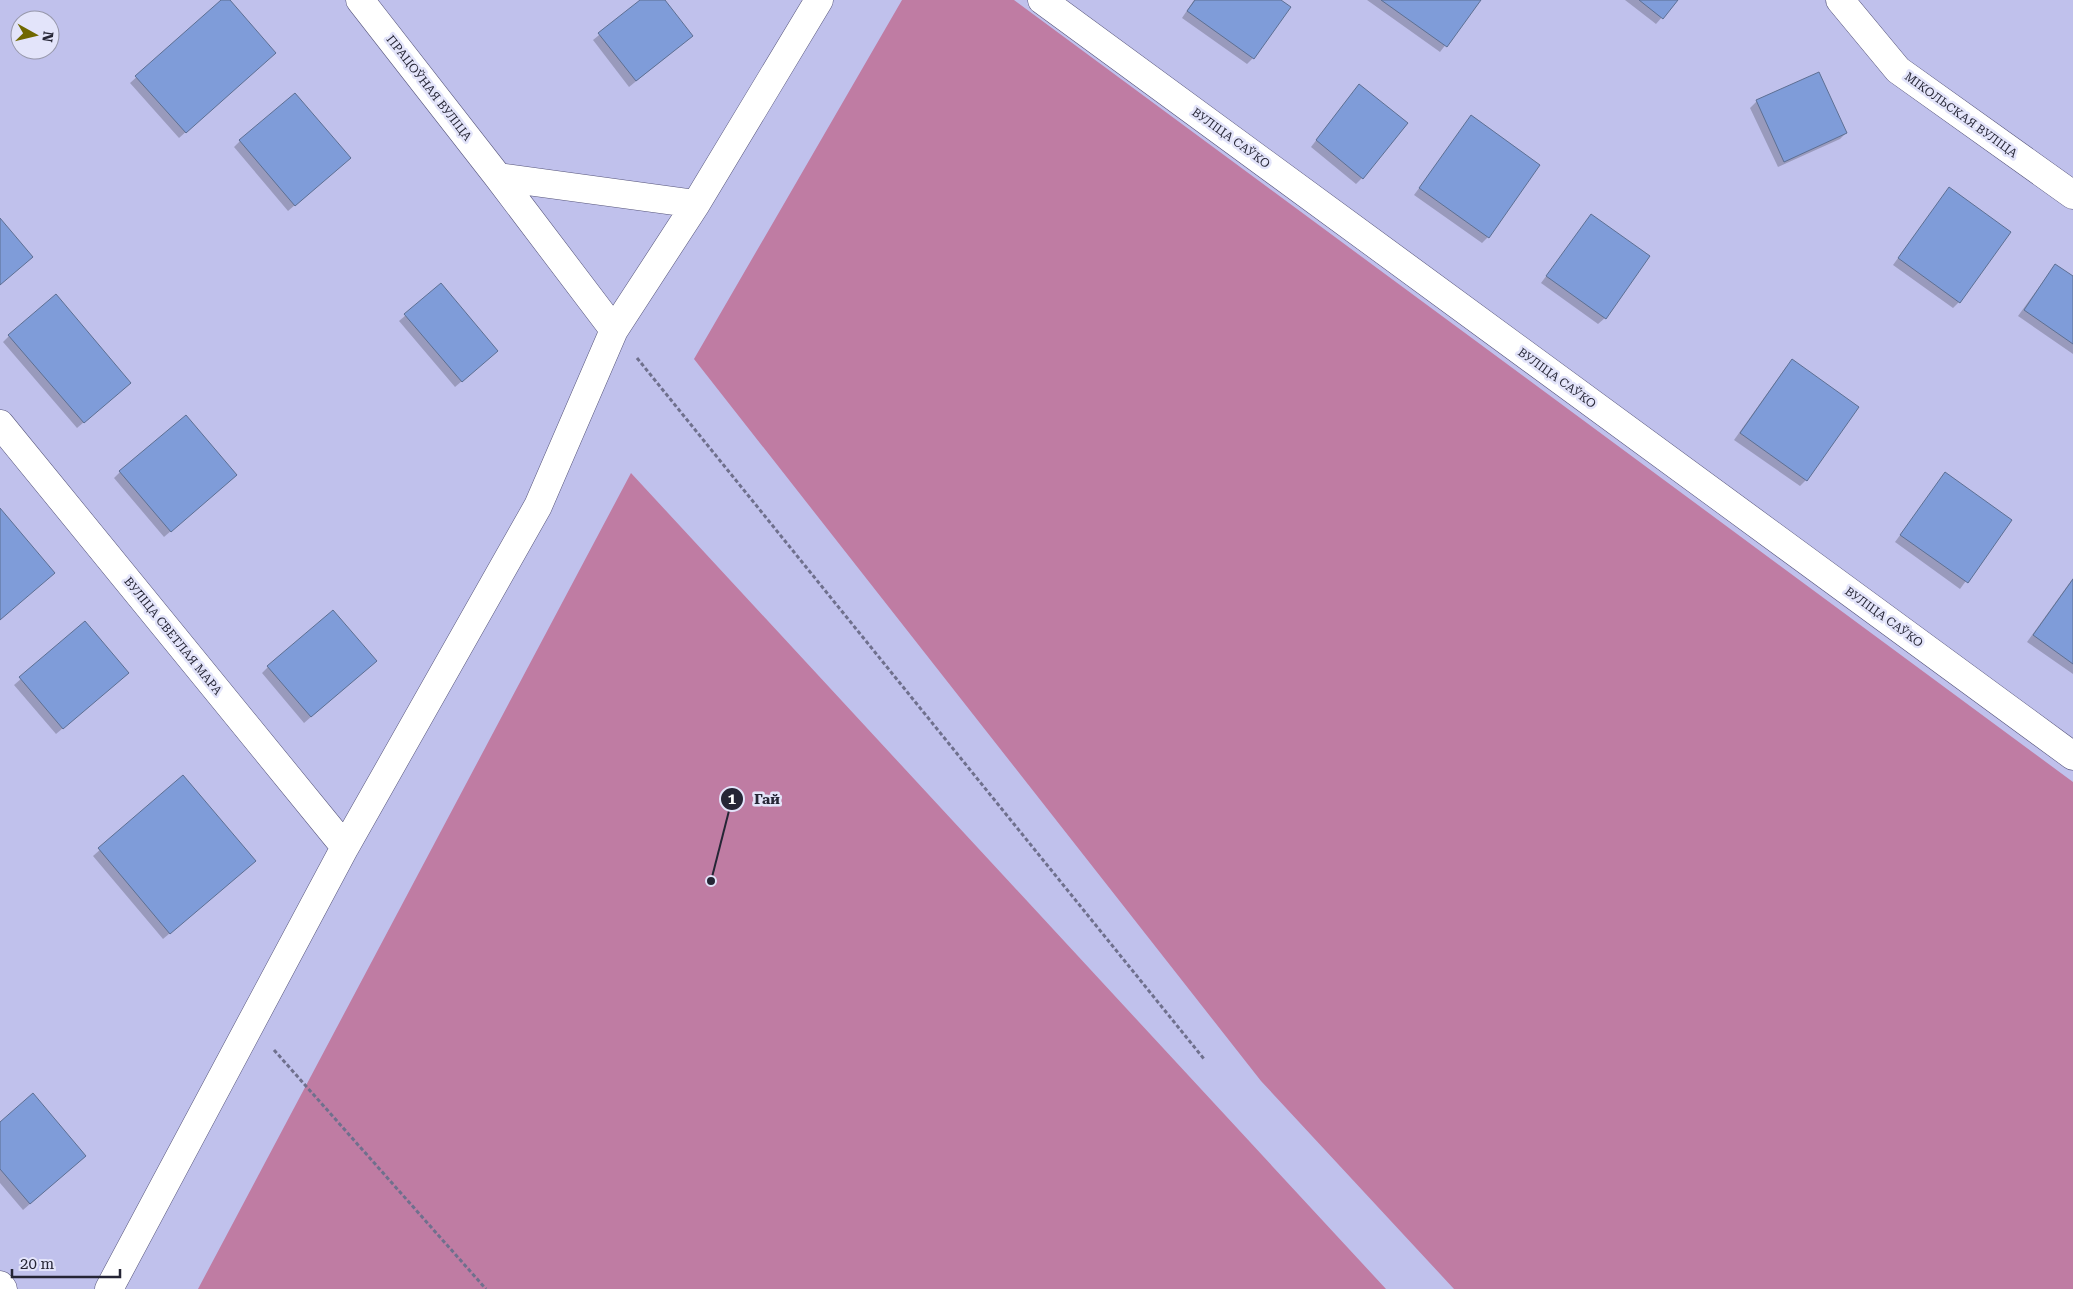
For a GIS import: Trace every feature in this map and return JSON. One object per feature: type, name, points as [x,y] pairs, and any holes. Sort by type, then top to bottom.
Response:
[{"type":"street","name":"ПРАЦОЎНАЯ ВУЛІЦА","points":[[360,0],[498,176],[614,330]]},
{"type":"street","points":[[109,1289],[345,847],[538,506],[614,330],[696,204],[819,0]]},
{"type":"street","name":"ВУЛІЦА САЎКО","points":[[1042,0],[2073,756]]},
{"type":"street","name":"МІКОЛЬСКАЯ ВУЛІЦА","points":[[1840,0],[1898,70],[2073,195]]},
{"type":"street","points":[[498,176],[696,204]]},
{"type":"street","name":"ВУЛІЦА СВЕТЛАЯ МАРА","points":[[0,424],[345,847]]},
{"type":"street","points":[[0,1285],[3,1289]]},
{"type":"path","points":[[614,330],[1204,1059]]},
{"type":"path","points":[[251,1025],[486,1289]]},
{"type":"shaded area","points":[[902,0],[1014,0],[2073,782],[2073,1289],[1454,1289],[1261,1081],[694,359]]},
{"type":"shaded area","points":[[631,473],[1386,1289],[198,1289]]},
{"type":"building","points":[[221,0],[230,0],[276,53],[186,133],[135,76]]},
{"type":"building","points":[[640,0],[665,0],[693,36],[636,81],[598,33]]},
{"type":"building","points":[[1195,0],[1281,0],[1291,7],[1254,59],[1187,11]]},
{"type":"building","points":[[1381,0],[1481,0],[1447,47]]},
{"type":"building","points":[[1639,0],[1678,0],[1663,19]]},
{"type":"building","points":[[1819,72],[1847,133],[1784,162],[1756,100]]},
{"type":"building","points":[[1359,84],[1408,123],[1363,179],[1316,140]]},
{"type":"building","points":[[295,93],[351,158],[295,206],[239,140]]},
{"type":"building","points":[[1471,115],[1540,165],[1489,238],[1419,188]]},
{"type":"building","points":[[1949,187],[2011,232],[1960,303],[1898,258]]},
{"type":"building","points":[[1591,214],[1650,256],[1606,319],[1546,276]]},
{"type":"building","points":[[0,218],[33,257],[0,285]]},
{"type":"building","points":[[2055,264],[2073,276],[2073,344],[2024,310]]},
{"type":"building","points":[[441,283],[498,351],[462,382],[404,314]]},
{"type":"building","points":[[56,294],[131,383],[84,423],[8,335]]},
{"type":"building","points":[[1792,359],[1859,407],[1807,481],[1740,433]]},
{"type":"building","points":[[186,415],[237,475],[171,532],[119,471]]},
{"type":"building","points":[[1945,472],[2012,520],[1968,583],[1900,535]]},
{"type":"building","points":[[0,508],[55,573],[0,620]]},
{"type":"building","points":[[2073,579],[2073,664],[2033,635]]},
{"type":"building","points":[[333,610],[377,661],[311,717],[267,666]]},
{"type":"building","points":[[85,621],[129,673],[63,729],[19,677]]},
{"type":"building","points":[[183,775],[256,861],[170,934],[98,848]]},
{"type":"building","points":[[33,1093],[86,1156],[30,1204],[0,1169],[0,1122]]},
{"type":"place","name":"Гай","points":[[711,881]]}]
